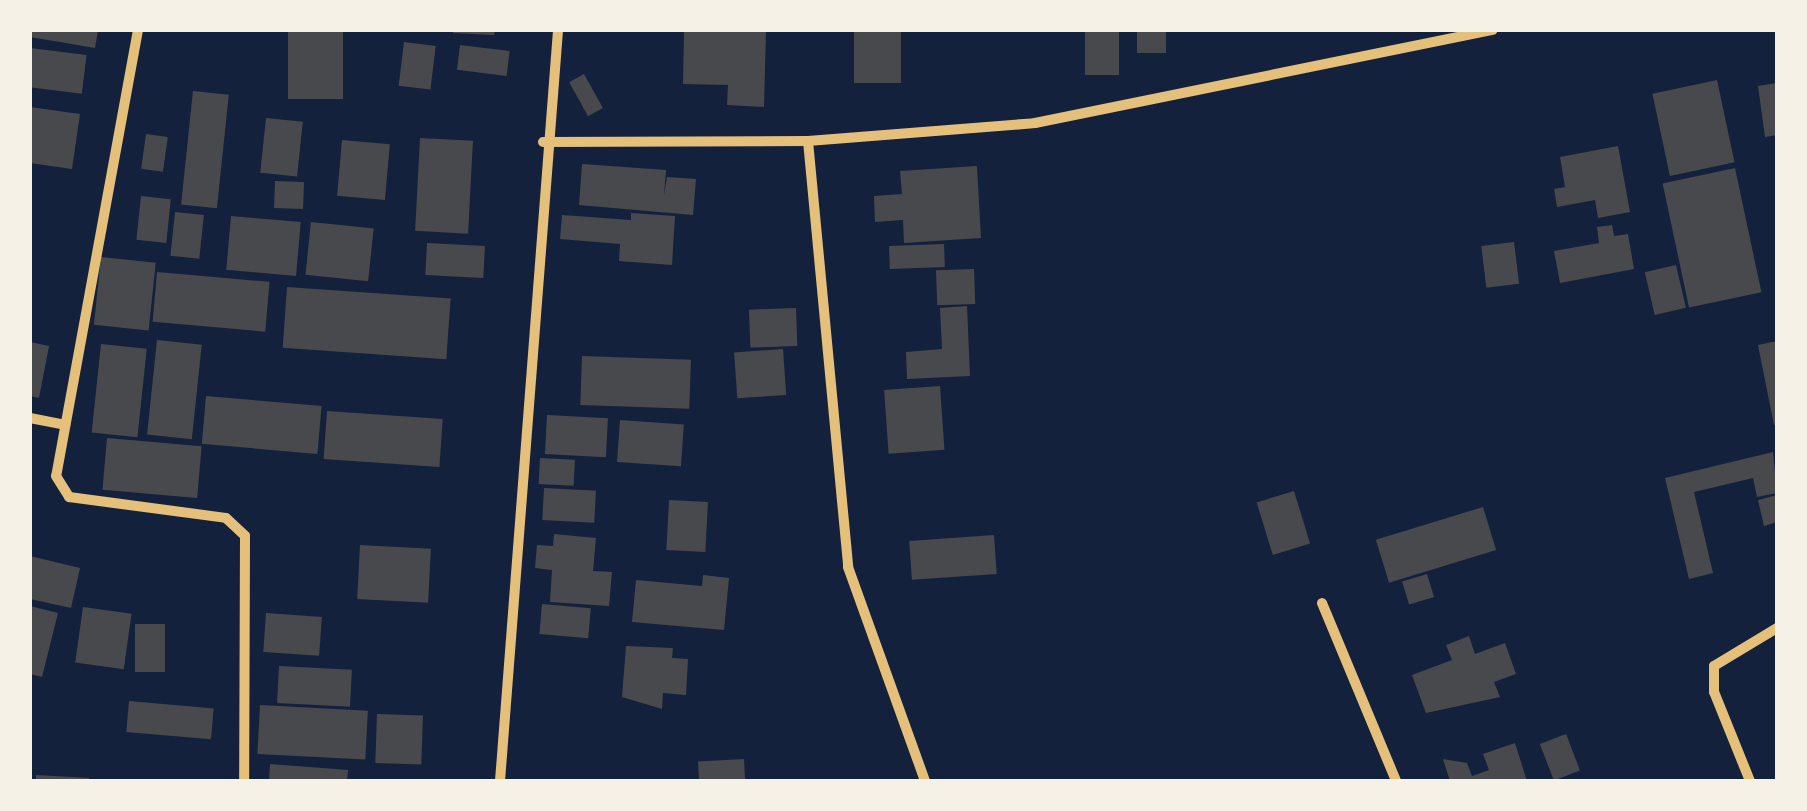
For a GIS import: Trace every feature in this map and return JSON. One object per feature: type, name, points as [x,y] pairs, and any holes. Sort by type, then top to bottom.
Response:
[{"type":"street","points":[[138,30],[56,476],[68,497],[226,518],[245,536],[244,781]]},
{"type":"street","points":[[500,781],[542,142],[558,30]]},
{"type":"street","points":[[542,142],[808,140],[1035,123],[1493,30]]},
{"type":"street","points":[[808,140],[848,567],[925,781]]},
{"type":"street","points":[[30,418],[65,425]]},
{"type":"street","points":[[1322,603],[1396,781]]},
{"type":"street","points":[[1750,781],[1714,692],[1714,666],[1777,628]]},
{"type":"building","points":[[30,30],[98,30],[95,48],[30,37]]},
{"type":"building","points":[[288,30],[343,30],[343,99],[288,99]]},
{"type":"building","points":[[453,30],[495,30],[494,35]]},
{"type":"building","points":[[684,30],[766,30],[764,107],[727,105],[728,85],[683,84]]},
{"type":"building","points":[[854,30],[901,30],[901,83],[854,83]]},
{"type":"building","points":[[1085,30],[1119,30],[1119,75],[1085,75]]},
{"type":"building","points":[[1137,30],[1166,30],[1166,53],[1137,53]]},
{"type":"building","points":[[404,42],[436,46],[430,90],[399,86]]},
{"type":"building","points":[[460,45],[510,51],[507,76],[457,70]]},
{"type":"building","points":[[30,48],[87,55],[82,94],[30,87]]},
{"type":"building","points":[[584,74],[603,108],[588,116],[569,82]]},
{"type":"building","points":[[1717,80],[1734,162],[1670,176],[1652,94]]},
{"type":"building","points":[[1777,83],[1777,135],[1765,137],[1758,86]]},
{"type":"building","points":[[193,91],[229,95],[217,208],[181,204]]},
{"type":"building","points":[[30,107],[80,114],[72,169],[30,163]]},
{"type":"building","points":[[266,118],[303,122],[297,177],[260,173]]},
{"type":"building","points":[[146,134],[168,137],[163,172],[141,169]]},
{"type":"building","points":[[420,138],[473,141],[468,234],[415,231]]},
{"type":"building","points":[[342,140],[390,144],[385,200],[337,196]]},
{"type":"building","points":[[1618,146],[1630,212],[1598,218],[1595,200],[1557,207],[1554,189],[1565,187],[1560,157]]},
{"type":"building","points":[[582,164],[666,170],[664,195],[667,177],[696,179],[693,215],[579,205]]},
{"type":"building","points":[[977,166],[981,238],[904,243],[903,220],[875,222],[874,196],[902,194],[900,171]]},
{"type":"building","points":[[1735,168],[1761,292],[1689,308],[1663,183]]},
{"type":"building","points":[[275,181],[304,182],[303,209],[274,208]]},
{"type":"building","points":[[141,196],[171,199],[166,243],[136,240]]},
{"type":"building","points":[[175,212],[204,215],[199,259],[170,256]]},
{"type":"building","points":[[631,213],[675,216],[672,265],[619,261],[620,244],[560,239],[562,215],[631,220]]},
{"type":"building","points":[[231,216],[301,222],[296,276],[226,270]]},
{"type":"building","points":[[311,222],[374,229],[368,281],[305,275]]},
{"type":"building","points":[[1612,225],[1614,236],[1628,234],[1634,269],[1560,283],[1554,251],[1599,243],[1597,227]]},
{"type":"building","points":[[1514,242],[1519,284],[1486,288],[1481,246]]},
{"type":"building","points":[[427,243],[485,246],[483,278],[425,275]]},
{"type":"building","points":[[944,244],[945,267],[890,269],[889,246]]},
{"type":"building","points":[[101,257],[156,263],[149,330],[94,325]]},
{"type":"building","points":[[1676,265],[1686,308],[1655,315],[1645,272]]},
{"type":"building","points":[[974,269],[975,304],[937,305],[936,270]]},
{"type":"building","points":[[157,272],[270,282],[265,332],[153,322]]},
{"type":"building","points":[[287,287],[451,298],[446,359],[283,348]]},
{"type":"building","points":[[967,306],[970,376],[907,379],[906,352],[942,349],[940,308]]},
{"type":"building","points":[[796,308],[797,346],[750,348],[749,310]]},
{"type":"building","points":[[157,340],[202,345],[192,439],[147,434]]},
{"type":"building","points":[[1777,341],[1777,424],[1774,425],[1758,345]]},
{"type":"building","points":[[30,342],[49,346],[39,398],[30,396]]},
{"type":"building","points":[[101,344],[147,349],[137,437],[92,433]]},
{"type":"building","points":[[783,349],[786,395],[737,398],[734,352]]},
{"type":"building","points":[[582,356],[691,360],[689,409],[580,405]]},
{"type":"building","points":[[940,386],[944,450],[889,454],[884,390]]},
{"type":"building","points":[[206,396],[322,406],[317,454],[202,444]]},
{"type":"building","points":[[327,411],[443,419],[439,467],[324,459]]},
{"type":"building","points":[[547,415],[608,418],[606,457],[545,454]]},
{"type":"building","points":[[620,420],[684,424],[681,466],[617,462]]},
{"type":"building","points":[[107,438],[202,446],[197,498],[102,490]]},
{"type":"building","points":[[1773,452],[1777,493],[1757,497],[1753,478],[1694,492],[1713,573],[1689,579],[1665,478]]},
{"type":"building","points":[[540,458],[575,460],[574,486],[539,484]]},
{"type":"building","points":[[544,488],[596,491],[594,523],[542,520]]},
{"type":"building","points":[[1294,491],[1310,544],[1273,555],[1257,502]]},
{"type":"building","points":[[1777,495],[1777,522],[1764,526],[1758,500]]},
{"type":"building","points":[[669,500],[708,502],[705,552],[666,550]]},
{"type":"building","points":[[1483,507],[1496,550],[1389,583],[1376,540]]},
{"type":"building","points":[[554,534],[596,538],[593,571],[612,572],[609,606],[550,602],[552,570],[535,568],[537,545],[553,546]]},
{"type":"building","points":[[994,535],[997,574],[912,580],[909,541]]},
{"type":"building","points":[[360,545],[431,549],[428,603],[357,599]]},
{"type":"building","points":[[30,556],[80,568],[71,608],[30,599]]},
{"type":"building","points":[[1427,574],[1434,597],[1409,605],[1402,582]]},
{"type":"building","points":[[703,575],[729,578],[724,630],[632,622],[636,580],[702,586]]},
{"type":"building","points":[[542,604],[591,608],[588,638],[539,634]]},
{"type":"building","points":[[30,606],[58,613],[42,677],[30,674]]},
{"type":"building","points":[[83,607],[132,614],[124,669],[75,662]]},
{"type":"building","points":[[266,613],[322,617],[319,656],[263,652]]},
{"type":"building","points":[[135,624],[165,624],[165,672],[135,672]]},
{"type":"building","points":[[1469,636],[1475,654],[1505,643],[1516,674],[1494,682],[1500,697],[1426,713],[1412,675],[1452,660],[1446,645]]},
{"type":"building","points":[[626,646],[673,648],[672,658],[688,659],[686,695],[663,693],[662,709],[622,697]]},
{"type":"building","points":[[279,666],[352,670],[350,707],[277,703]]},
{"type":"building","points":[[129,701],[214,708],[211,739],[126,732]]},
{"type":"building","points":[[260,705],[368,711],[365,760],[257,754]]},
{"type":"building","points":[[377,714],[423,716],[421,765],[375,763]]},
{"type":"building","points":[[1566,734],[1580,770],[1554,780],[1540,744]]},
{"type":"building","points":[[1515,743],[1527,781],[1450,781],[1443,759],[1467,763],[1472,776],[1489,770],[1483,754]]},
{"type":"building","points":[[744,759],[745,781],[699,781],[698,761]]},
{"type":"building","points":[[270,764],[348,770],[347,781],[269,781]]},
{"type":"building","points":[[36,775],[89,778],[89,781],[36,781]]}]
